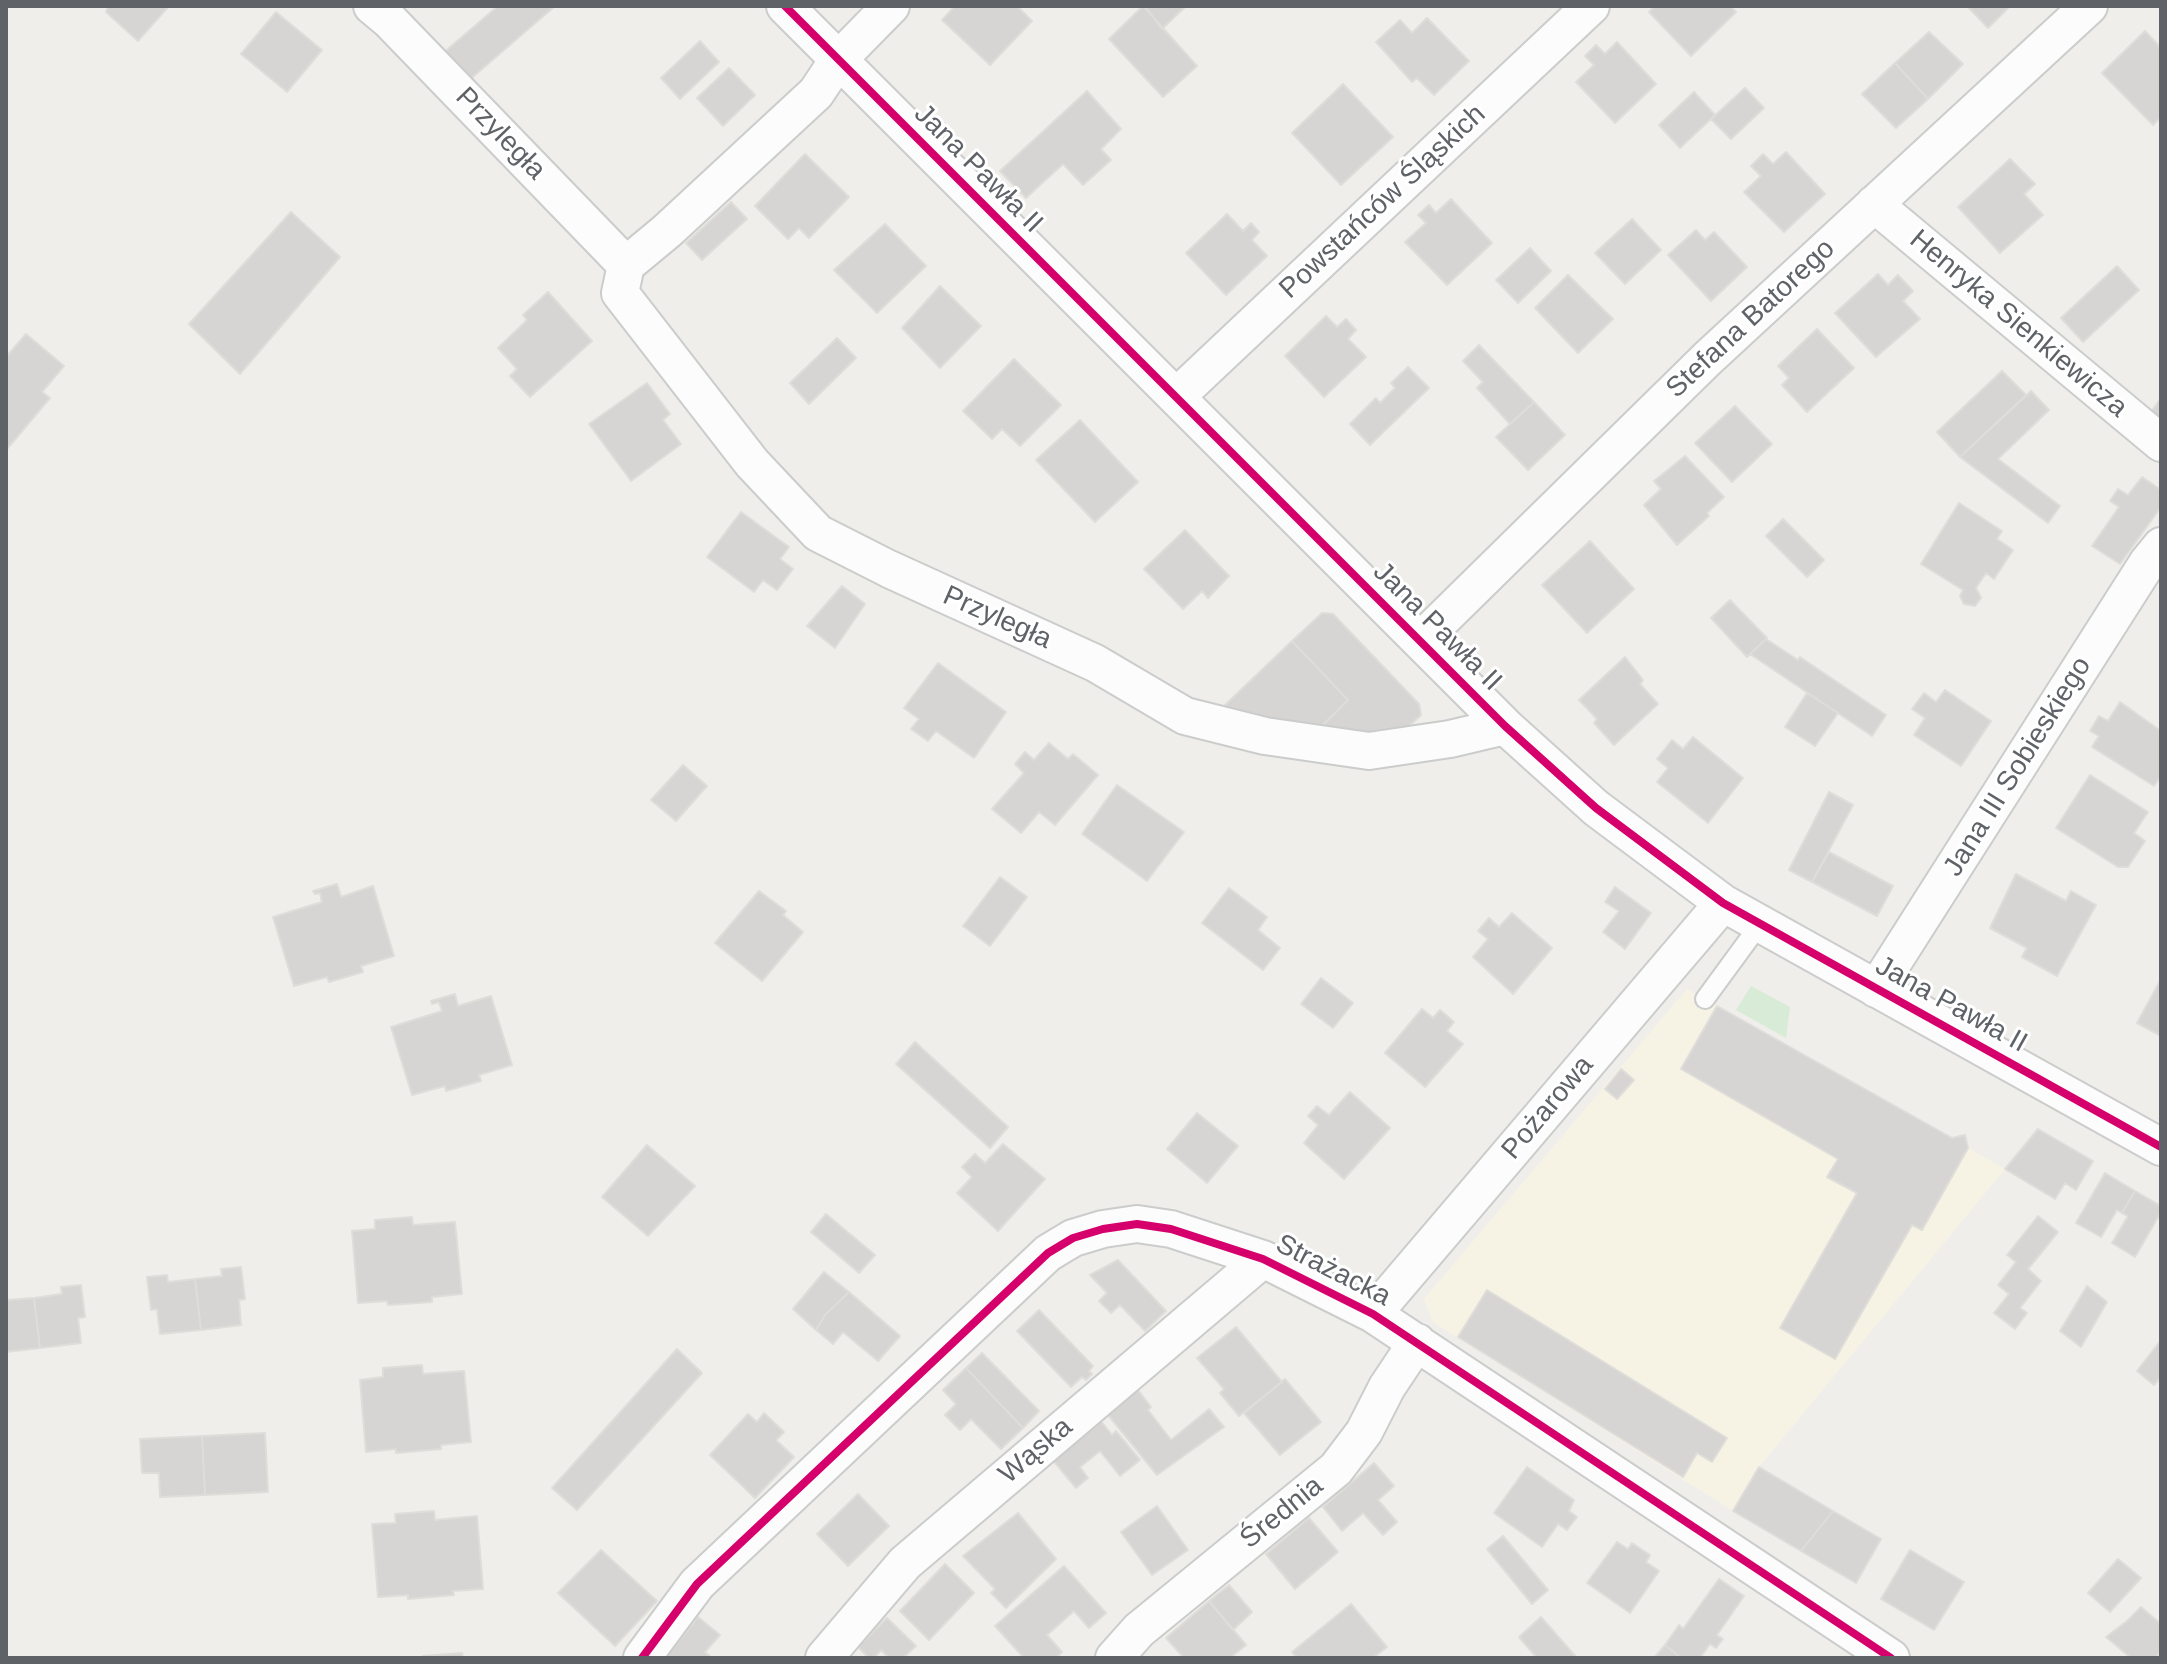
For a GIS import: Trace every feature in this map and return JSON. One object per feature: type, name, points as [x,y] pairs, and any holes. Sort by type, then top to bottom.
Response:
[{"type":"street","name":"Przyległa","points":[[372,6],[626,265],[620,293],[752,463],[818,533],[889,569],[1095,663],[1185,716],[1265,736],[1369,751],[1450,739],[1505,726]]},
{"type":"street","name":"Jana Pawła II","points":[[785,6],[1505,726],[1596,808],[1723,903],[2161,1147]]},
{"type":"street","points":[[626,265],[816,93],[838,60],[891,6]]},
{"type":"street","name":"Powstańców Śląskich","points":[[1176,397],[1591,6]]},
{"type":"street","name":"Stefana Batorego","points":[[1421,640],[1707,359],[2089,6]]},
{"type":"street","name":"Henryka Sienkiewicza","points":[[1874,204],[2161,443]]},
{"type":"street","name":"Jana III Sobieskiego","points":[[1876,989],[2161,546]]},
{"type":"street","name":"Pożarowa","points":[[1373,1314],[1723,903]]},
{"type":"street","name":"Strażacka","points":[[642,1658],[697,1584],[1048,1253],[1073,1238],[1137,1224],[1171,1229],[1263,1259],[1373,1314],[1891,1658]]},
{"type":"street","name":"Wąska","points":[[824,1658],[905,1563],[1263,1259]]},
{"type":"street","name":"Średnia","points":[[1114,1658],[1139,1630],[1336,1469],[1364,1432],[1387,1387],[1417,1342]]},
{"type":"lane","points":[[1705,999],[1760,924]]},
{"type":"shaded area","points":[[1687,989],[1951,1138],[1965,1135],[1968,1148],[2005,1169],[1759,1467],[1733,1511],[1433,1322],[1424,1299]]},
{"type":"green space","points":[[1751,986],[1790,1007],[1786,1038],[1736,1010]]},
{"type":"building","points":[[108,6],[169,6],[138,41],[106,12]]},
{"type":"building","points":[[498,6],[555,6],[467,82],[442,54]]},
{"type":"building","points":[[955,6],[1017,6],[1032,21],[990,65],[942,20]]},
{"type":"building","points":[[1143,6],[1197,66],[1163,97],[1109,39]]},
{"type":"building","points":[[1145,6],[1186,6],[1162,29]]},
{"type":"building","points":[[1655,6],[1730,6],[1736,12],[1691,56],[1649,12]]},
{"type":"building","points":[[1967,6],[2010,6],[1988,28]]},
{"type":"building","points":[[276,12],[322,50],[287,92],[241,54]]},
{"type":"building","points":[[1427,18],[1469,61],[1434,95],[1417,78],[1412,82],[1376,42],[1400,20],[1412,33]]},
{"type":"building","points":[[2145,31],[2161,48],[2161,117],[2153,125],[2102,73]]},
{"type":"building","points":[[1929,32],[1963,64],[1928,99],[1895,63]]},
{"type":"building","points":[[700,41],[719,62],[680,99],[661,78]]},
{"type":"building","points":[[1617,42],[1656,84],[1615,123],[1576,82],[1594,65],[1585,56],[1596,45],[1605,54]]},
{"type":"building","points":[[1895,63],[1928,99],[1896,128],[1862,94]]},
{"type":"building","points":[[729,68],[755,95],[723,126],[697,98]]},
{"type":"building","points":[[1343,84],[1393,137],[1341,185],[1292,133]]},
{"type":"building","points":[[1745,88],[1764,108],[1731,139],[1711,119]]},
{"type":"building","points":[[1087,91],[1121,129],[1101,149],[1111,160],[1083,185],[1063,164],[1026,198],[1000,171]]},
{"type":"building","points":[[1694,92],[1715,115],[1680,148],[1659,125]]},
{"type":"building","points":[[1786,152],[1825,194],[1784,232],[1744,192],[1761,176],[1751,166],[1763,154],[1773,164]]},
{"type":"building","points":[[805,154],[849,197],[809,238],[799,228],[788,239],[755,206]]},
{"type":"building","points":[[2010,159],[2035,184],[2024,194],[2043,215],[2000,253],[1958,207]]},
{"type":"building","points":[[1451,199],[1492,243],[1447,285],[1405,242],[1426,223],[1418,215],[1429,205],[1436,213]]},
{"type":"building","points":[[731,202],[747,219],[702,260],[686,243]]},
{"type":"building","points":[[291,212],[340,257],[240,374],[189,324]]},
{"type":"building","points":[[1227,214],[1243,231],[1251,223],[1259,232],[1252,240],[1267,256],[1226,295],[1186,253]]},
{"type":"building","points":[[1632,219],[1661,250],[1625,284],[1595,253]]},
{"type":"building","points":[[885,224],[926,266],[877,313],[834,270]]},
{"type":"building","points":[[1696,230],[1705,240],[1714,232],[1747,267],[1711,301],[1668,255]]},
{"type":"building","points":[[1530,248],[1551,271],[1518,303],[1496,280]]},
{"type":"building","points":[[2117,266],[2139,290],[2083,342],[2061,318]]},
{"type":"building","points":[[1878,274],[1888,285],[1898,275],[1913,291],[1903,301],[1920,319],[1876,357],[1835,313]]},
{"type":"building","points":[[1568,275],[1613,319],[1578,353],[1535,308]]},
{"type":"building","points":[[940,286],[981,326],[940,368],[902,328]]},
{"type":"building","points":[[548,292],[592,341],[530,397],[510,376],[517,369],[498,348],[527,320],[523,315]]},
{"type":"building","points":[[1326,316],[1337,327],[1346,319],[1356,330],[1348,339],[1366,357],[1324,397],[1285,356]]},
{"type":"building","points":[[1817,329],[1854,368],[1807,412],[1782,385],[1789,378],[1778,366]]},
{"type":"building","points":[[26,334],[64,366],[42,392],[50,398],[7,449],[6,357]]},
{"type":"building","points":[[837,338],[856,358],[809,404],[790,383]]},
{"type":"building","points":[[1479,345],[1534,402],[1510,424],[1477,388],[1483,382],[1463,361]]},
{"type":"building","points":[[1014,359],[1061,405],[1020,446],[1002,429],[992,439],[963,411]]},
{"type":"building","points":[[1408,367],[1429,388],[1370,445],[1350,424],[1376,398],[1380,403],[1395,388],[1391,383]]},
{"type":"building","points":[[2002,371],[2026,395],[1960,457],[1937,432]]},
{"type":"building","points":[[647,383],[670,414],[663,420],[681,444],[631,481],[589,424]]},
{"type":"building","points":[[2031,391],[2049,410],[1998,459],[2060,506],[2048,523],[1960,457]]},
{"type":"building","points":[[2161,398],[2161,434],[2144,422]]},
{"type":"building","points":[[1534,402],[1565,435],[1528,470],[1496,437]]},
{"type":"building","points":[[1735,406],[1772,444],[1732,482],[1695,443]]},
{"type":"building","points":[[1080,420],[1138,482],[1095,522],[1036,460]]},
{"type":"building","points":[[1685,456],[1724,497],[1707,513],[1709,516],[1677,545],[1644,505],[1661,489],[1654,481]]},
{"type":"building","points":[[2142,477],[2161,490],[2161,507],[2120,564],[2092,546],[2119,507],[2110,501],[2118,489],[2128,495]]},
{"type":"building","points":[[1959,503],[2002,531],[1997,539],[2013,550],[1994,579],[1986,573],[1976,588],[1981,598],[1975,606],[1964,604],[1960,596],[1963,590],[1921,564]]},
{"type":"building","points":[[741,512],[789,547],[780,559],[793,569],[777,590],[763,580],[754,592],[707,557]]},
{"type":"building","points":[[1783,519],[1824,560],[1807,577],[1766,536]]},
{"type":"building","points":[[1185,530],[1229,576],[1208,598],[1202,591],[1183,609],[1144,569]]},
{"type":"building","points":[[1590,541],[1634,589],[1587,633],[1542,585]]},
{"type":"building","points":[[842,586],[865,604],[835,648],[807,626]]},
{"type":"building","points":[[1730,600],[1767,638],[1747,657],[1711,618]]},
{"type":"building","points":[[1322,613],[1333,614],[1419,704],[1421,715],[1404,731],[1314,734],[1348,700],[1292,641]]},
{"type":"building","points":[[1766,639],[1798,660],[1800,657],[1886,715],[1872,736],[1750,654]]},
{"type":"building","points":[[1292,641],[1348,700],[1314,734],[1241,720],[1225,705]]},
{"type":"building","points":[[1625,657],[1643,680],[1640,684],[1658,704],[1614,745],[1594,723],[1597,719],[1579,700]]},
{"type":"building","points":[[938,663],[1006,712],[974,758],[936,731],[928,741],[911,729],[919,719],[904,708]]},
{"type":"building","points":[[1945,690],[1991,721],[1961,766],[1914,735],[1925,718],[1912,709],[1924,693],[1936,702]]},
{"type":"building","points":[[1807,693],[1838,713],[1815,746],[1785,727]]},
{"type":"building","points":[[2120,702],[2161,731],[2161,776],[2154,786],[2092,747],[2099,736],[2090,731],[2099,716],[2108,721]]},
{"type":"building","points":[[1693,737],[1743,778],[1708,823],[1657,782],[1668,768],[1657,759],[1672,740],[1683,749]]},
{"type":"building","points":[[1049,743],[1068,759],[1073,754],[1098,775],[1055,825],[1039,812],[1021,833],[992,809],[1024,773],[1015,764],[1025,752],[1034,760]]},
{"type":"building","points":[[683,765],[707,786],[676,821],[651,800]]},
{"type":"building","points":[[2090,775],[2148,812],[2134,833],[2145,841],[2128,867],[2118,867],[2056,828]]},
{"type":"building","points":[[1117,785],[1184,832],[1147,881],[1082,834]]},
{"type":"building","points":[[1829,792],[1853,805],[1812,882],[1789,870]]},
{"type":"building","points":[[1829,852],[1893,886],[1877,916],[1812,882]]},
{"type":"building","points":[[2016,874],[2066,901],[2071,891],[2096,905],[2057,976],[2022,957],[2027,948],[1990,928]]},
{"type":"building","points":[[1000,877],[1027,897],[990,946],[963,926]]},
{"type":"building","points":[[337,884],[341,897],[373,886],[394,956],[361,966],[363,972],[329,982],[327,977],[294,986],[273,917],[322,902],[320,893],[313,891]]},
{"type":"building","points":[[1615,887],[1651,913],[1625,949],[1603,932],[1619,911],[1605,902]]},
{"type":"building","points":[[1229,888],[1267,917],[1258,930],[1280,948],[1263,970],[1202,923]]},
{"type":"building","points":[[759,891],[786,911],[783,915],[803,932],[762,981],[715,943]]},
{"type":"building","points":[[1512,913],[1552,948],[1513,994],[1473,957],[1488,939],[1478,931],[1489,918],[1499,927]]},
{"type":"building","points":[[1321,978],[1353,1003],[1333,1028],[1301,1004]]},
{"type":"building","points":[[2161,979],[2161,1036],[2137,1023]]},
{"type":"building","points":[[455,994],[458,1006],[491,996],[512,1065],[479,1075],[481,1081],[446,1091],[445,1086],[412,1095],[391,1027],[442,1011],[439,1002],[432,1004],[431,1001]]},
{"type":"building","points":[[1717,1006],[1952,1138],[1965,1135],[1968,1148],[1922,1230],[1912,1225],[1835,1359],[1780,1328],[1857,1193],[1827,1177],[1838,1159],[1681,1069]]},
{"type":"building","points":[[1422,1009],[1433,1018],[1440,1010],[1454,1022],[1447,1031],[1463,1044],[1425,1087],[1385,1053]]},
{"type":"building","points":[[915,1042],[1008,1127],[990,1148],[896,1064]]},
{"type":"building","points":[[1621,1069],[1634,1080],[1617,1099],[1605,1089]]},
{"type":"building","points":[[1350,1092],[1390,1128],[1344,1179],[1304,1143],[1318,1125],[1308,1116],[1317,1106],[1329,1115]]},
{"type":"building","points":[[1197,1113],[1238,1146],[1207,1183],[1167,1149]]},
{"type":"building","points":[[2038,1129],[2093,1161],[2076,1190],[2065,1183],[2055,1199],[2005,1169]]},
{"type":"building","points":[[1003,1144],[1045,1179],[998,1231],[957,1193],[972,1177],[962,1167],[975,1154],[985,1163]]},
{"type":"building","points":[[647,1145],[695,1186],[648,1236],[602,1197]]},
{"type":"building","points":[[2105,1173],[2135,1191],[2122,1213],[2117,1210],[2101,1237],[2076,1223]]},
{"type":"building","points":[[2135,1191],[2161,1206],[2161,1212],[2135,1257],[2112,1243],[2128,1216],[2122,1213]]},
{"type":"building","points":[[826,1214],[875,1255],[859,1273],[811,1232]]},
{"type":"building","points":[[2038,1216],[2058,1232],[2028,1269],[2041,1281],[2020,1308],[2027,1313],[2015,1329],[1994,1313],[2009,1294],[1998,1285],[2016,1262],[2007,1255]]},
{"type":"building","points":[[412,1217],[413,1225],[455,1222],[462,1294],[432,1297],[432,1302],[388,1305],[387,1301],[358,1303],[352,1231],[375,1229],[375,1220]]},
{"type":"building","points":[[1118,1260],[1166,1311],[1145,1331],[1120,1305],[1111,1313],[1099,1301],[1107,1293],[1090,1275]]},
{"type":"building","points":[[241,1267],[245,1299],[239,1300],[241,1325],[201,1330],[195,1279],[222,1276],[221,1269]]},
{"type":"building","points":[[824,1272],[849,1292],[825,1315],[816,1330],[793,1309]]},
{"type":"building","points":[[167,1275],[168,1282],[195,1279],[201,1330],[160,1334],[157,1309],[151,1310],[147,1277]]},
{"type":"building","points":[[81,1285],[85,1317],[78,1318],[81,1343],[40,1348],[34,1298],[62,1294],[61,1287]]},
{"type":"building","points":[[2087,1286],[2107,1302],[2081,1347],[2060,1331]]},
{"type":"building","points":[[1487,1290],[1727,1438],[1712,1462],[1697,1453],[1683,1477],[1458,1337]]},
{"type":"building","points":[[849,1292],[900,1336],[878,1361],[843,1332],[833,1344],[816,1330],[825,1315]]},
{"type":"building","points":[[6,1294],[8,1300],[34,1298],[40,1348],[6,1352]]},
{"type":"building","points":[[1039,1310],[1093,1366],[1089,1371],[1092,1374],[1086,1380],[1082,1377],[1071,1387],[1017,1331]]},
{"type":"building","points":[[1236,1327],[1282,1382],[1239,1416],[1220,1393],[1224,1389],[1197,1358]]},
{"type":"building","points":[[2161,1340],[2161,1377],[2154,1385],[2137,1371]]},
{"type":"building","points":[[677,1349],[702,1373],[577,1510],[552,1488]]},
{"type":"building","points":[[982,1353],[1039,1411],[1023,1428],[966,1368]]},
{"type":"building","points":[[422,1365],[423,1374],[464,1371],[471,1442],[441,1445],[441,1449],[366,1452],[360,1380],[383,1377],[383,1368]]},
{"type":"building","points":[[966,1368],[1023,1428],[1001,1449],[971,1419],[960,1430],[945,1415],[956,1404],[943,1390]]},
{"type":"building","points":[[1285,1379],[1321,1422],[1280,1455],[1244,1413]]},
{"type":"building","points":[[1135,1386],[1151,1407],[1148,1410],[1171,1440],[1209,1409],[1224,1427],[1157,1475],[1104,1410]]},
{"type":"building","points":[[764,1413],[784,1432],[776,1440],[794,1457],[755,1498],[710,1455],[748,1414],[757,1422]]},
{"type":"building","points":[[1096,1415],[1112,1435],[1116,1431],[1140,1460],[1120,1476],[1100,1451],[1080,1467],[1088,1478],[1076,1488],[1047,1453]]},
{"type":"building","points":[[265,1433],[268,1492],[205,1495],[202,1436]]},
{"type":"building","points":[[202,1436],[205,1495],[160,1497],[159,1473],[142,1473],[140,1439]]},
{"type":"building","points":[[1374,1463],[1394,1486],[1378,1500],[1397,1522],[1383,1535],[1363,1513],[1342,1531],[1323,1507]]},
{"type":"building","points":[[1527,1467],[1574,1500],[1569,1511],[1577,1517],[1567,1530],[1558,1524],[1542,1547],[1494,1513]]},
{"type":"building","points":[[1759,1467],[1833,1511],[1801,1551],[1733,1511]]},
{"type":"building","points":[[858,1494],[889,1526],[848,1566],[817,1534]]},
{"type":"building","points":[[1157,1506],[1188,1550],[1152,1575],[1121,1532]]},
{"type":"building","points":[[434,1511],[435,1520],[477,1516],[483,1589],[408,1599],[408,1595],[378,1597],[372,1524],[396,1523],[395,1514]]},
{"type":"building","points":[[1833,1511],[1881,1539],[1856,1583],[1801,1551]]},
{"type":"building","points":[[1018,1513],[1056,1559],[1006,1608],[991,1593],[995,1589],[963,1556]]},
{"type":"building","points":[[1309,1518],[1338,1552],[1295,1589],[1266,1554]]},
{"type":"building","points":[[1503,1536],[1548,1590],[1532,1604],[1487,1549]]},
{"type":"building","points":[[1617,1542],[1628,1549],[1632,1543],[1650,1555],[1646,1562],[1659,1571],[1630,1613],[1587,1583]]},
{"type":"building","points":[[601,1550],[657,1601],[615,1646],[558,1593]]},
{"type":"building","points":[[1910,1550],[1964,1582],[1934,1630],[1881,1599]]},
{"type":"building","points":[[2118,1559],[2141,1578],[2110,1612],[2088,1593]]},
{"type":"building","points":[[945,1564],[974,1593],[929,1640],[900,1611]]},
{"type":"building","points":[[1064,1566],[1106,1613],[1089,1628],[1074,1611],[1047,1635],[1062,1652],[1056,1658],[1024,1658],[995,1626]]},
{"type":"building","points":[[1719,1579],[1744,1596],[1717,1635],[1723,1639],[1716,1648],[1710,1644],[1700,1658],[1681,1658],[1665,1645],[1679,1625],[1683,1629]]},
{"type":"building","points":[[1229,1585],[1252,1612],[1233,1630],[1209,1601]]},
{"type":"building","points":[[1209,1601],[1246,1645],[1230,1658],[1184,1658],[1166,1638]]},
{"type":"building","points":[[1351,1604],[1387,1647],[1373,1658],[1297,1658],[1292,1652]]},
{"type":"building","points":[[2141,1607],[2161,1624],[2161,1651],[2155,1658],[2131,1658],[2106,1637]]},
{"type":"building","points":[[698,1617],[720,1635],[705,1652],[712,1658],[665,1658]]},
{"type":"building","points":[[1541,1617],[1577,1658],[1537,1658],[1519,1637]]},
{"type":"building","points":[[887,1618],[916,1646],[903,1658],[889,1658],[881,1650],[874,1658],[869,1658],[858,1647]]},
{"type":"building","points":[[1665,1645],[1681,1658],[1654,1658]]},
{"type":"building","points":[[462,1653],[463,1658],[423,1658],[423,1656]]},
{"type":"cycle path","points":[[785,6],[1505,726],[1596,808],[1723,903],[2161,1147]]},
{"type":"cycle path","points":[[642,1658],[697,1584],[1048,1253],[1073,1238],[1137,1224],[1171,1229],[1263,1259],[1373,1314],[1891,1658]]}]
